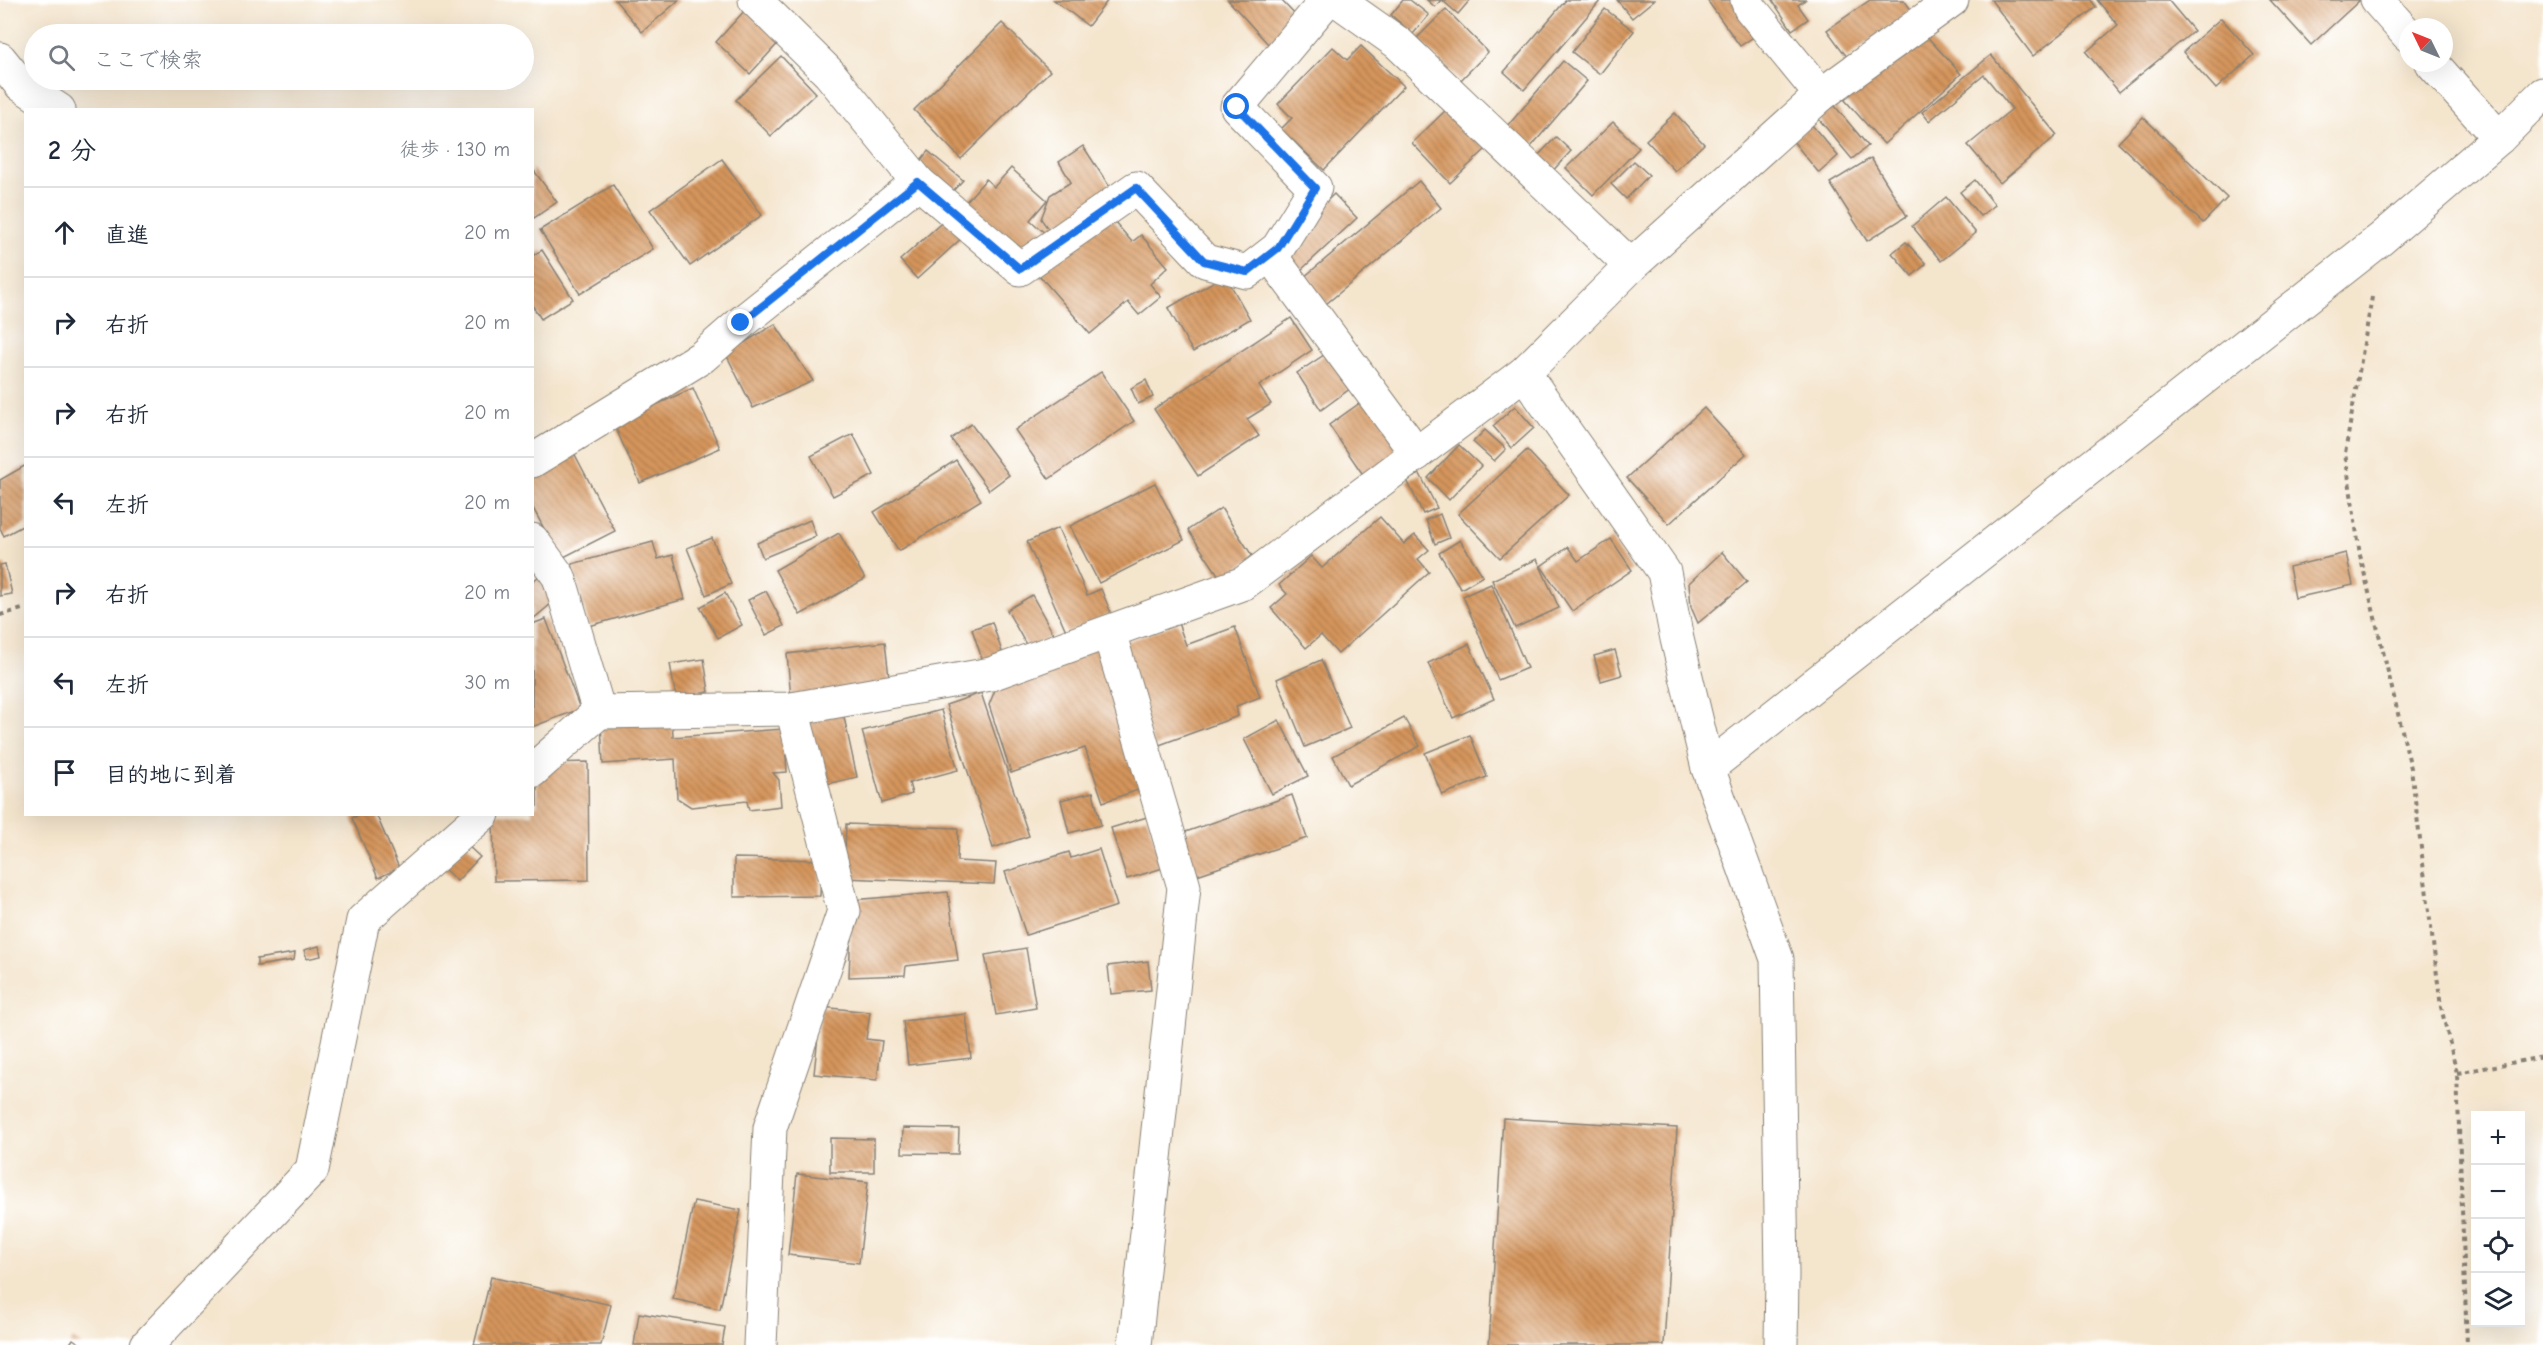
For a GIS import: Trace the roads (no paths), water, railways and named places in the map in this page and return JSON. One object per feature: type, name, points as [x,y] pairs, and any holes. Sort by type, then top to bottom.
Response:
[{"type":"street","points":[[755,0],[829,73],[918,182],[1020,269],[1136,188],[1204,261],[1247,272],[1278,248],[1315,188],[1237,107],[1327,0]]},
{"type":"street","points":[[1337,0],[1398,43],[1631,266]]},
{"type":"street","points":[[1747,0],[1750,8],[1821,94]]},
{"type":"street","points":[[534,769],[599,712],[792,709],[991,674],[1244,583],[1524,373],[1631,266],[1821,94],[1952,0]]},
{"type":"street","points":[[2377,0],[2399,25]]},
{"type":"street","points":[[0,59],[24,88]]},
{"type":"street","points":[[2440,72],[2499,138]]},
{"type":"street","points":[[27,90],[56,108]]},
{"type":"street","points":[[1708,768],[2381,238],[2499,138],[2543,94]]},
{"type":"street","points":[[534,460],[702,357],[741,323],[918,182]]},
{"type":"street","points":[[1270,255],[1418,454]]},
{"type":"street","points":[[1524,373],[1664,573],[1677,639],[1708,768],[1777,959],[1781,1345]]},
{"type":"street","points":[[534,543],[559,578],[599,712]]},
{"type":"street","points":[[1109,632],[1184,887],[1135,1345]]},
{"type":"street","points":[[760,1345],[770,1128],[844,911],[792,709]]},
{"type":"street","points":[[147,1345],[312,1170],[363,920],[481,816]]}]
